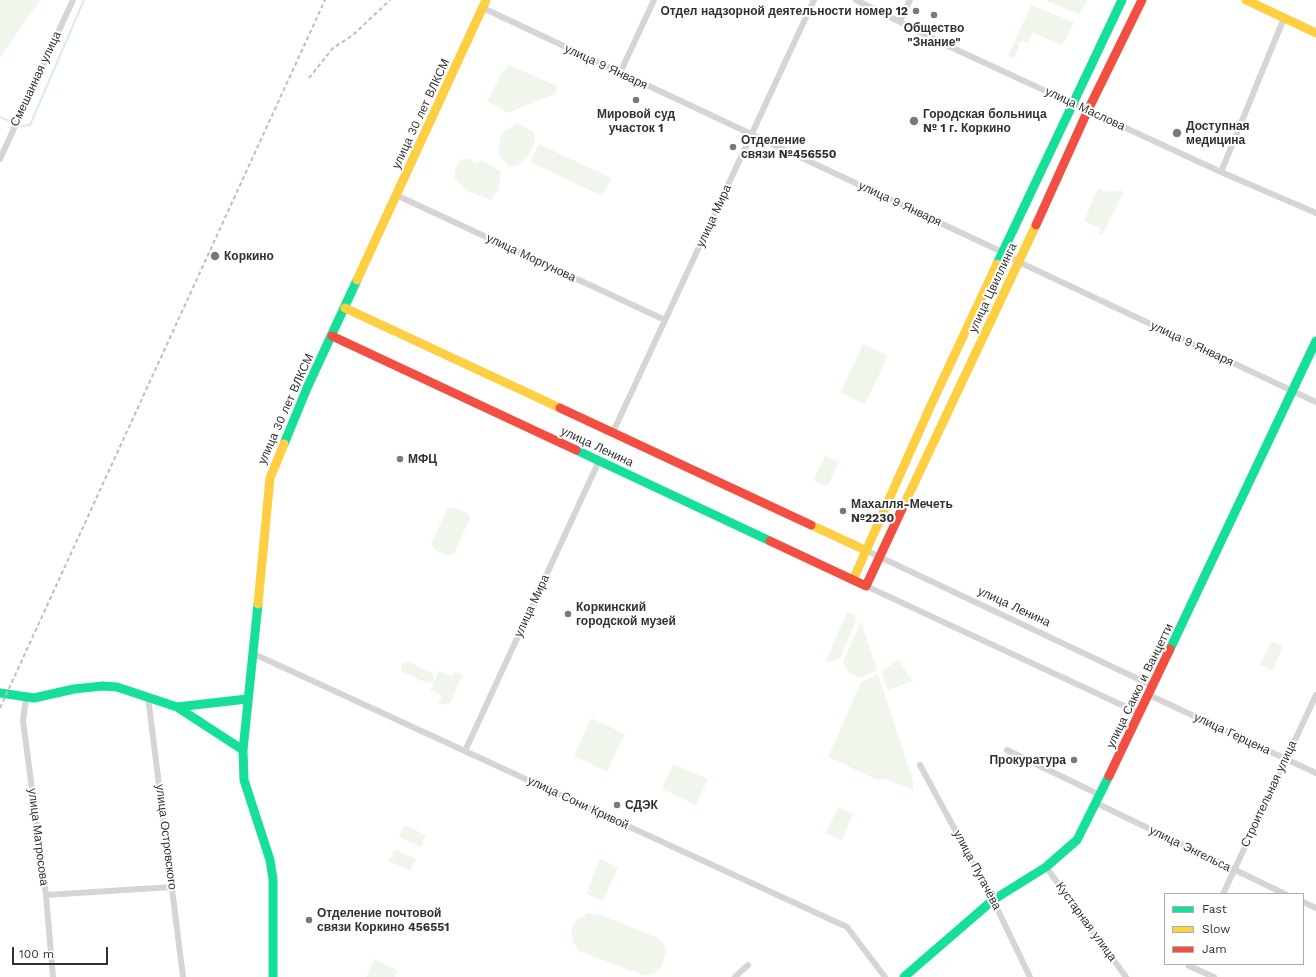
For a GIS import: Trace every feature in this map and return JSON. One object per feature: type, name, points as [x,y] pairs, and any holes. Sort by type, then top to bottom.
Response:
[{"type":"street","name":"Смешанная улица","points":[[0,159],[73,0]]},
{"type":"street","points":[[620,74],[654,0]]},
{"type":"street","name":"улица Мира","points":[[613,432],[814,0]]},
{"type":"street","name":"улица Маслова","points":[[856,0],[944,44],[1221,172],[1316,214]]},
{"type":"street","points":[[900,21],[910,0]]},
{"type":"street","name":"улица Цвиллинга","points":[[865,550],[1122,0]]},
{"type":"street","name":"улица Цвиллинга","points":[[866,586],[1019,262],[1088,110],[1142,0]]},
{"type":"street","points":[[1246,0],[1316,33]]},
{"type":"street","name":"улица 9 Января","points":[[485,4],[620,74],[1003,252],[1019,262],[1316,402]]},
{"type":"street","name":"улица 30 лет ВЛКСМ","points":[[273,977],[274,879],[270,860],[244,780],[243,750],[270,478],[307,388],[485,4]]},
{"type":"street","points":[[1221,172],[1284,18]]},
{"type":"street","name":"улица Моргунова","points":[[396,195],[665,320]]},
{"type":"street","name":"улица Ленина","points":[[345,308],[613,432],[1153,686]]},
{"type":"street","name":"улица Ленина","points":[[332,336],[1139,713]]},
{"type":"street","name":"улица Сакко и Ванцетти","points":[[904,977],[993,900],[1046,867],[1077,840],[1149,695],[1316,341]]},
{"type":"street","name":"улица Мира","points":[[465,751],[599,461]]},
{"type":"street","points":[[852,580],[865,550]]},
{"type":"street","name":"улица Сони Кривой","points":[[252,653],[847,927],[885,977]]},
{"type":"street","points":[[3,694],[34,698],[74,689],[103,686],[117,687],[177,707],[243,750]]},
{"type":"street","name":"улица Герцена","points":[[1149,695],[1316,773]]},
{"type":"street","name":"Строительная улица","points":[[1223,893],[1284,759],[1316,695]]},
{"type":"street","name":"улица Островского","points":[[148,697],[183,977]]},
{"type":"street","name":"улица Матросова","points":[[26,698],[23,721],[46,895],[53,977]]},
{"type":"street","points":[[177,707],[247,699]]},
{"type":"street","name":"улица Энгельса","points":[[1007,750],[1234,871],[1283,893]]},
{"type":"street","name":"улица Пугачёва","points":[[920,765],[993,900],[1030,977]]},
{"type":"street","name":"Кустарная улица","points":[[1046,867],[1126,977]]},
{"type":"street","points":[[46,895],[172,887]]},
{"type":"street","points":[[1304,902],[1316,908]]},
{"type":"street","points":[[735,977],[748,965]]},
{"type":"street","points":[[1189,965],[1214,977]]},
{"type":"shaded area","points":[[0,0],[40,0],[0,58]]},
{"type":"shaded area","points":[[1044,0],[1088,0],[1079,14]]},
{"type":"shaded area","points":[[1031,5],[1074,22],[1062,46],[1033,32],[1028,43],[1021,41],[1014,58],[1008,56]]},
{"type":"shaded area","points":[[509,65],[557,86],[556,91],[553,95],[508,113],[487,101],[502,73]]},
{"type":"shaded area","points":[[517,123],[534,132],[535,141],[529,154],[520,164],[510,167],[499,156],[499,144],[502,133]]},
{"type":"shaded area","points":[[539,144],[611,178],[602,196],[530,162]]},
{"type":"shaded area","points":[[468,158],[475,163],[483,161],[501,172],[498,190],[491,200],[467,191],[454,178],[456,167],[461,160]]},
{"type":"shaded area","points":[[1098,188],[1109,192],[1121,190],[1123,193],[1102,235],[1099,234],[1100,228],[1084,221]]},
{"type":"shaded area","points":[[863,344],[888,356],[865,404],[840,393]]},
{"type":"shaded area","points":[[825,456],[839,462],[827,487],[813,480]]},
{"type":"shaded area","points":[[451,507],[466,512],[470,518],[455,552],[449,556],[435,550],[431,544],[447,509]]},
{"type":"shaded area","points":[[847,612],[854,614],[856,621],[840,658],[825,663]]},
{"type":"shaded area","points":[[861,621],[877,670],[860,678],[848,673],[843,662]]},
{"type":"shaded area","points":[[1271,641],[1283,646],[1272,671],[1260,665]]},
{"type":"shaded area","points":[[898,660],[913,681],[888,690],[881,671]]},
{"type":"shaded area","points":[[409,662],[431,673],[434,676],[433,682],[427,683],[404,673],[401,670],[402,664]]},
{"type":"shaded area","points":[[439,671],[452,676],[454,672],[463,675],[450,703],[443,705],[438,703],[442,696],[430,690]]},
{"type":"shaded area","points":[[878,674],[913,781],[913,790],[886,779],[878,780],[828,757],[861,682]]},
{"type":"shaded area","points":[[591,718],[625,734],[607,772],[574,756]]},
{"type":"shaded area","points":[[673,764],[708,779],[696,805],[662,789]]},
{"type":"shaded area","points":[[838,807],[853,814],[842,840],[826,833]]},
{"type":"shaded area","points":[[404,825],[426,835],[421,847],[399,837]]},
{"type":"shaded area","points":[[395,849],[416,859],[410,871],[389,861]]},
{"type":"shaded area","points":[[600,859],[618,867],[603,901],[586,894]]},
{"type":"shaded area","points":[[588,913],[598,914],[658,938],[665,946],[666,953],[661,968],[653,974],[643,975],[579,951],[573,942],[571,932],[576,920]]},
{"type":"shaded area","points":[[374,959],[398,970],[395,977],[366,977]]},
{"type":"waterway","points":[[21,126],[30,125],[84,0]]},
{"type":"waterway","points":[[0,117],[9,121]]},
{"type":"railway","points":[[0,708],[325,0]]},
{"type":"railway","points":[[309,78],[333,48],[353,35],[390,0]]},
{"type":"traffic: fast","points":[[997,264],[1122,0]]},
{"type":"traffic: fast","points":[[284,444],[307,388],[357,280]]},
{"type":"traffic: fast","points":[[1170,649],[1316,341]]},
{"type":"traffic: fast","points":[[576,450],[770,541]]},
{"type":"traffic: fast","points":[[258,604],[243,750],[244,780],[270,860],[273,879],[273,977]]},
{"type":"traffic: fast","points":[[0,693],[34,698],[74,689],[103,686],[117,687],[177,707],[243,750]]},
{"type":"traffic: fast","points":[[177,707],[247,699]]},
{"type":"traffic: fast","points":[[904,977],[993,900],[1046,867],[1077,840],[1109,776]]},
{"type":"traffic: slow","points":[[357,280],[486,0]]},
{"type":"traffic: slow","points":[[1246,0],[1316,33]]},
{"type":"traffic: slow","points":[[902,509],[1036,225]]},
{"type":"traffic: slow","points":[[853,580],[931,405],[997,264]]},
{"type":"traffic: slow","points":[[345,308],[560,408]]},
{"type":"traffic: slow","points":[[258,604],[270,478],[284,444]]},
{"type":"traffic: slow","points":[[811,525],[865,550]]},
{"type":"traffic: jam","points":[[1036,225],[1088,110],[1142,0]]},
{"type":"traffic: jam","points":[[332,336],[576,450]]},
{"type":"traffic: jam","points":[[560,408],[811,525]]},
{"type":"traffic: jam","points":[[770,541],[866,586],[902,509]]},
{"type":"traffic: jam","points":[[1109,776],[1170,649]]},
{"type":"place","name":"Отдел надзорной деятельности номер 12","points":[[916,11]]},
{"type":"place","name":"Общество \"Знание\"","points":[[934,15]]},
{"type":"place","name":"Мировой суд участок 1","points":[[636,100]]},
{"type":"place","name":"Городская больница № 1 г. Коркино","points":[[914,121]]},
{"type":"place","name":"Доступная медицина","points":[[1177,133]]},
{"type":"place","name":"Отделение связи №456550","points":[[733,147]]},
{"type":"place","name":"Коркино","points":[[215,256]]},
{"type":"place","name":"МФЦ","points":[[400,459]]},
{"type":"place","name":"Махалля-Мечеть №2230","points":[[843,511]]},
{"type":"place","name":"Коркинский городской музей","points":[[568,614]]},
{"type":"place","name":"Прокуратура","points":[[1074,760]]},
{"type":"place","name":"СДЭК","points":[[617,805]]},
{"type":"place","name":"Отделение почтовой связи Коркино 456551","points":[[309,920]]}]
